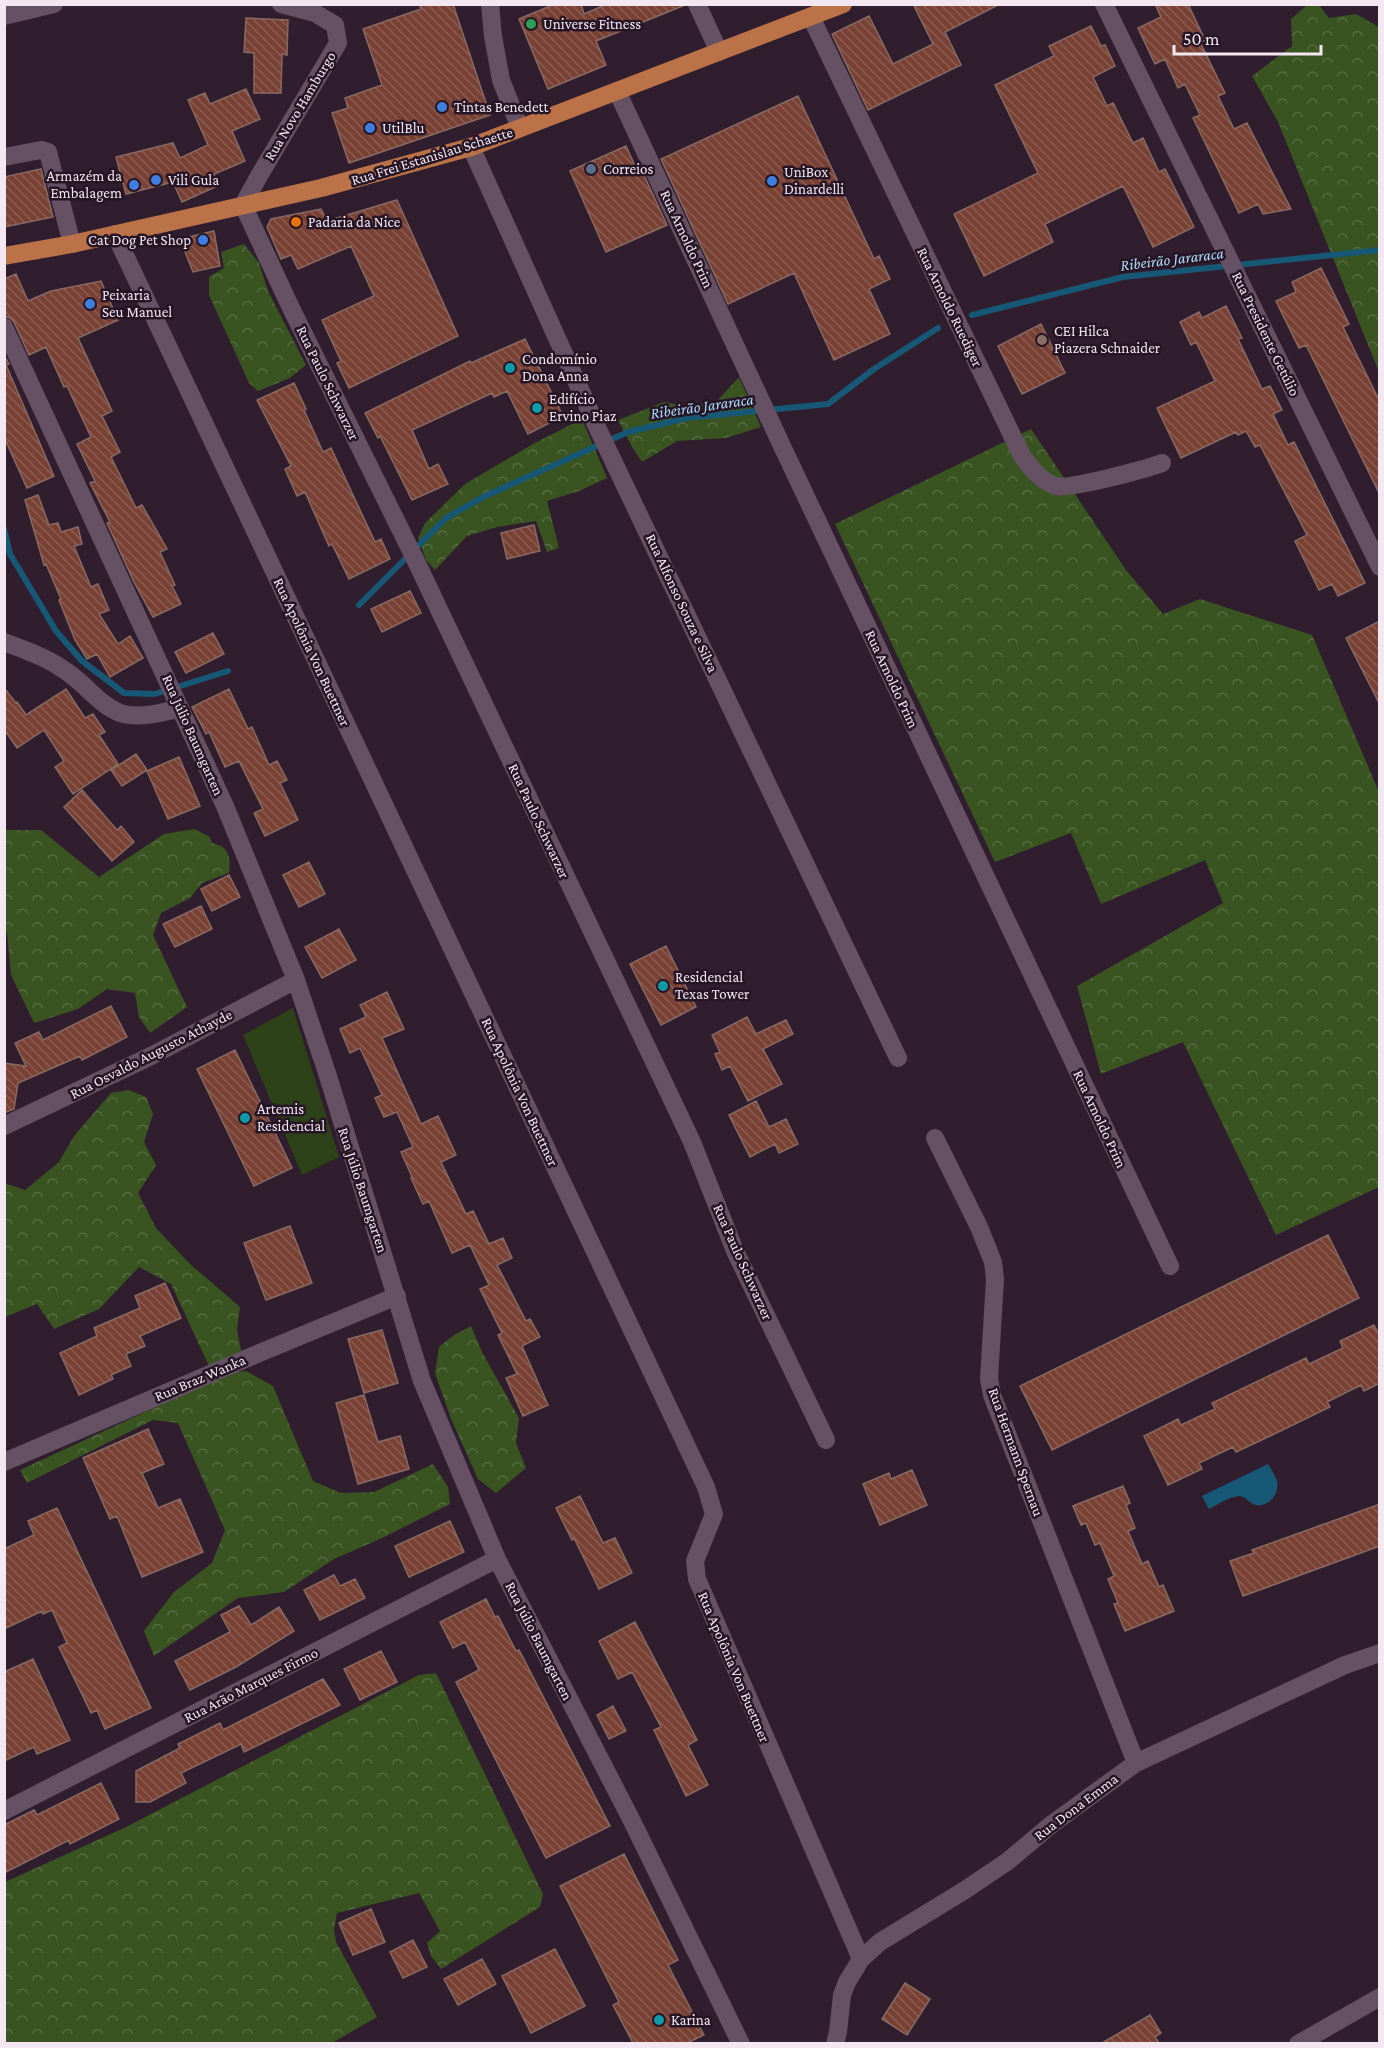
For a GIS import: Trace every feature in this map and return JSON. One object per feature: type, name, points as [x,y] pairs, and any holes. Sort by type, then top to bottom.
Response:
[{"type":"main road","name":"Rua Frei Estanislau Schaette","points":[[4,256],[72,244],[348,182],[471,147],[843,4]]},
{"type":"street","points":[[4,16],[54,4]]},
{"type":"street","name":"Rua Novo Hamburgo","points":[[243,205],[338,43],[334,25],[315,13],[281,4]]},
{"type":"street","points":[[490,4],[501,80],[520,129]]},
{"type":"street","points":[[697,4],[718,52]]},
{"type":"street","name":"Rua Presidente Getúlio","points":[[1104,4],[1380,567]]},
{"type":"street","name":"Rua Arnoldo Ruediger","points":[[811,17],[1017,445],[1037,476],[1059,487],[1136,472],[1162,463]]},
{"type":"street","name":"Rua Arnoldo Prim","points":[[617,91],[758,390],[782,446],[1170,1266]]},
{"type":"street","name":"Rua Alfonso Souza e Silva","points":[[471,147],[597,427],[898,1058]]},
{"type":"street","points":[[4,157],[41,150],[48,152],[72,244]]},
{"type":"street","name":"Rua Paulo Schwarzer","points":[[243,205],[290,306],[407,542],[692,1142],[735,1251],[825,1440]]},
{"type":"street","name":"Rua Apolônia Von Buettner","points":[[115,234],[706,1487],[714,1514],[694,1561],[697,1579],[861,1959]]},
{"type":"street","name":"Rua Júlio Baumgarten","points":[[4,327],[225,806],[296,980],[422,1381],[497,1559],[632,1821],[741,2043]]},
{"type":"street","points":[[4,642],[43,656],[75,678],[103,703],[121,713],[143,715],[175,696]]},
{"type":"street","name":"Rua Osvaldo Augusto Athayde","points":[[4,1126],[151,1056],[296,980]]},
{"type":"street","name":"Rua Hermann Spernau","points":[[935,1138],[979,1227],[993,1262],[995,1279],[989,1379],[992,1395],[1136,1762]]},
{"type":"street","name":"Rua Braz Wanka","points":[[4,1462],[397,1296]]},
{"type":"street","name":"Rua Arão Marques Firmo","points":[[4,1811],[497,1559]]},
{"type":"street","name":"Rua Dona Emma","points":[[838,2040],[842,1995],[853,1970],[861,1959],[880,1942],[1008,1861],[1052,1824],[1136,1762],[1346,1665],[1380,1653]]},
{"type":"street","points":[[1298,2043],[1380,1997]]},
{"type":"green space","points":[[1307,5],[1319,5],[1329,18],[1356,14],[1379,27],[1379,372],[1278,122],[1252,76],[1292,46],[1291,19]]},
{"type":"green space","points":[[244,244],[259,263],[268,291],[306,365],[290,378],[258,391],[249,383],[209,295],[209,277],[224,268],[221,252]]},
{"type":"green space","points":[[739,377],[761,427],[726,438],[677,441],[642,462],[618,420],[664,402],[684,406],[716,402]]},
{"type":"green space","points":[[582,419],[607,478],[579,491],[547,501],[559,548],[547,552],[536,521],[497,527],[467,536],[435,570],[426,560],[418,538],[425,523],[465,484],[533,444]]},
{"type":"green space","points":[[1031,429],[1126,570],[1163,614],[1200,599],[1312,635],[1379,792],[1379,1187],[1276,1235],[1183,1042],[1101,1074],[1077,986],[1223,903],[1205,860],[1101,904],[1071,833],[995,862],[835,524]]},
{"type":"green space","points":[[194,829],[210,837],[212,843],[218,844],[228,853],[230,867],[229,873],[202,883],[190,898],[161,913],[153,935],[187,1007],[150,1033],[139,1017],[135,993],[107,989],[78,1009],[34,1023],[11,975],[7,933],[4,931],[5,830],[41,830],[99,877],[164,834]]},
{"type":"green space","points":[[293,1008],[339,1157],[302,1175],[243,1035]]},
{"type":"green space","points":[[129,1090],[146,1097],[153,1114],[144,1142],[156,1165],[138,1193],[156,1228],[190,1264],[240,1307],[237,1330],[242,1355],[209,1366],[171,1284],[139,1267],[99,1309],[54,1329],[37,1304],[5,1317],[4,1183],[25,1190],[59,1162],[74,1136],[111,1093]]},
{"type":"green space","points":[[471,1326],[483,1354],[519,1418],[516,1443],[526,1468],[496,1493],[478,1479],[451,1419],[435,1373],[439,1347],[454,1335]]},
{"type":"green space","points":[[246,1371],[273,1386],[313,1481],[341,1493],[374,1492],[433,1464],[448,1487],[450,1504],[334,1559],[284,1592],[238,1598],[154,1656],[144,1631],[174,1592],[212,1563],[225,1530],[178,1423],[153,1420],[27,1483],[20,1470],[229,1373]]},
{"type":"green space","points":[[436,1673],[543,1894],[540,1907],[441,1969],[431,1956],[427,1943],[440,1931],[419,1893],[337,1913],[334,1929],[336,1942],[377,2017],[332,2043],[5,2043],[5,1882],[124,1828],[419,1675]]},
{"type":"water","points":[[1268,1464],[1277,1486],[1275,1495],[1269,1502],[1256,1505],[1236,1496],[1209,1509],[1202,1496]]},
{"type":"building","points":[[419,4],[453,4],[490,115],[349,163],[332,113],[348,108],[345,98],[382,85],[363,29],[421,9]]},
{"type":"building","points":[[555,4],[581,4],[584,14],[607,4],[685,5],[596,41],[606,65],[548,89],[519,19]]},
{"type":"building","points":[[913,4],[1000,4],[945,32],[961,65],[868,110],[832,34],[869,16],[893,64],[933,44]]},
{"type":"building","points":[[1155,4],[1188,4],[1205,40],[1200,42],[1225,93],[1218,96],[1234,129],[1247,123],[1291,209],[1263,214],[1258,204],[1239,213],[1193,118],[1200,115],[1185,84],[1178,88],[1165,59],[1155,64],[1138,28],[1161,17]]},
{"type":"building","points":[[246,18],[288,20],[287,55],[282,54],[281,93],[254,93],[254,53],[244,52]]},
{"type":"building","points":[[1091,26],[1101,46],[1105,45],[1115,66],[1093,77],[1107,106],[1113,103],[1133,143],[1143,138],[1159,172],[1165,169],[1194,227],[1153,247],[1123,186],[1045,224],[1053,242],[984,276],[954,214],[1038,173],[995,85],[1054,56],[1049,46]]},
{"type":"building","points":[[246,89],[260,119],[232,131],[245,161],[214,174],[220,185],[182,202],[173,182],[126,194],[116,157],[173,143],[180,158],[208,145],[188,100],[205,93],[210,104]]},
{"type":"building","points":[[798,96],[874,259],[879,256],[890,279],[869,289],[890,334],[834,360],[794,273],[728,304],[661,159]]},
{"type":"building","points":[[626,146],[637,170],[641,169],[667,225],[606,252],[570,171]]},
{"type":"building","points":[[41,169],[53,217],[4,227],[4,177]]},
{"type":"building","points":[[397,200],[458,336],[349,388],[337,363],[341,361],[322,320],[374,296],[351,246],[298,269],[291,255],[281,259],[267,227],[271,219],[321,209],[327,221]]},
{"type":"building","points":[[214,231],[220,266],[193,272],[180,239]]},
{"type":"building","points":[[1321,268],[1349,324],[1343,327],[1380,402],[1380,495],[1306,345],[1299,348],[1276,301],[1296,292],[1292,282]]},
{"type":"building","points":[[16,274],[28,301],[51,291],[101,281],[118,320],[78,338],[112,411],[102,416],[120,452],[111,457],[136,508],[142,505],[167,549],[160,552],[181,604],[153,617],[134,582],[107,523],[110,522],[90,483],[95,481],[77,444],[91,437],[67,386],[64,387],[46,347],[29,355],[14,322],[4,316],[4,279]]},
{"type":"building","points":[[1226,306],[1242,338],[1238,339],[1262,389],[1270,386],[1282,410],[1273,414],[1288,445],[1294,442],[1365,583],[1338,596],[1332,584],[1319,590],[1295,541],[1307,535],[1260,445],[1255,447],[1246,431],[1238,435],[1236,432],[1181,458],[1157,408],[1215,381],[1196,342],[1191,345],[1180,322],[1199,312],[1202,318]]},
{"type":"building","points":[[1041,324],[1065,373],[1022,394],[998,346]]},
{"type":"building","points":[[525,339],[563,416],[528,434],[507,391],[494,397],[492,393],[412,430],[429,469],[438,464],[448,484],[412,500],[380,436],[378,438],[365,413],[470,361],[471,363]]},
{"type":"building","points":[[4,355],[9,364],[6,365],[54,476],[27,488],[4,437]]},
{"type":"building","points":[[294,383],[323,452],[331,448],[375,542],[381,539],[390,559],[349,579],[332,544],[329,546],[305,492],[297,496],[285,469],[291,466],[257,400]]},
{"type":"building","points":[[38,495],[49,525],[58,523],[61,532],[78,527],[82,544],[74,546],[91,587],[98,584],[109,610],[99,614],[118,644],[130,636],[143,658],[110,677],[97,654],[87,659],[75,640],[59,600],[61,599],[46,564],[44,565],[25,500]]},
{"type":"building","points":[[534,525],[540,551],[507,559],[501,533]]},
{"type":"building","points":[[410,591],[421,613],[382,632],[371,609]]},
{"type":"building","points":[[1380,621],[1380,705],[1346,638]]},
{"type":"building","points":[[213,633],[224,654],[186,673],[175,652]]},
{"type":"building","points":[[4,688],[26,715],[66,689],[85,718],[93,714],[105,732],[99,735],[118,764],[73,794],[55,767],[64,761],[44,730],[17,748],[4,729]]},
{"type":"building","points":[[229,689],[248,729],[252,727],[269,765],[277,761],[287,780],[280,783],[298,820],[265,836],[254,813],[263,809],[239,761],[225,767],[209,732],[206,734],[192,707]]},
{"type":"building","points":[[136,754],[147,770],[122,786],[111,770]]},
{"type":"building","points":[[179,757],[200,806],[168,819],[147,771]]},
{"type":"building","points":[[82,790],[117,830],[121,826],[134,842],[112,861],[64,807]]},
{"type":"building","points":[[309,862],[325,894],[299,907],[283,875]]},
{"type":"building","points":[[229,875],[240,897],[212,911],[201,889]]},
{"type":"building","points":[[201,906],[212,929],[175,947],[163,924]]},
{"type":"building","points":[[339,929],[356,960],[322,978],[305,947]]},
{"type":"building","name":"Residencial Texas Tower","points":[[666,946],[696,1007],[661,1025],[630,964]]},
{"type":"building","points":[[387,992],[404,1029],[382,1038],[421,1124],[438,1116],[456,1155],[441,1162],[466,1214],[473,1211],[489,1244],[503,1238],[512,1258],[497,1265],[526,1321],[530,1319],[540,1337],[522,1346],[548,1405],[523,1416],[506,1378],[517,1374],[498,1335],[502,1333],[480,1289],[489,1285],[470,1245],[452,1253],[429,1201],[423,1204],[401,1152],[413,1147],[397,1112],[384,1117],[375,1098],[382,1095],[360,1048],[350,1053],[340,1029],[366,1017],[360,1005]]},
{"type":"building","points":[[111,1006],[127,1037],[82,1060],[80,1056],[18,1083],[14,1109],[4,1113],[4,1063],[26,1066],[15,1043],[39,1032],[43,1040]]},
{"type":"building","points":[[747,1017],[756,1034],[786,1020],[793,1034],[763,1049],[782,1084],[748,1101],[730,1066],[722,1070],[715,1054],[720,1052],[712,1035]]},
{"type":"building","name":"Artemis Residencial","points":[[235,1050],[292,1168],[254,1186],[197,1069]]},
{"type":"building","points":[[756,1101],[769,1127],[786,1119],[798,1144],[779,1153],[775,1144],[750,1157],[729,1115]]},
{"type":"building","points":[[290,1226],[312,1283],[266,1300],[244,1243]]},
{"type":"building","points":[[1328,1235],[1359,1298],[1052,1450],[1020,1386]]},
{"type":"building","points":[[165,1283],[181,1318],[140,1336],[145,1346],[126,1354],[131,1366],[111,1375],[113,1379],[79,1395],[60,1353],[97,1336],[94,1328],[140,1308],[135,1296]]},
{"type":"building","points":[[1374,1325],[1380,1337],[1380,1383],[1364,1391],[1361,1385],[1327,1402],[1330,1407],[1236,1452],[1233,1447],[1199,1463],[1202,1469],[1168,1485],[1144,1436],[1178,1419],[1181,1425],[1215,1409],[1212,1403],[1306,1358],[1309,1364],[1343,1348],[1340,1341]]},
{"type":"building","points":[[382,1330],[398,1383],[364,1393],[348,1339]]},
{"type":"building","points":[[364,1395],[378,1442],[400,1436],[409,1469],[358,1484],[336,1403]]},
{"type":"building","points":[[148,1429],[164,1464],[142,1473],[158,1508],[180,1499],[203,1552],[142,1577],[117,1516],[110,1519],[83,1458]]},
{"type":"building","points":[[912,1470],[927,1505],[880,1525],[863,1484],[889,1473],[891,1479]]},
{"type":"building","points":[[1123,1486],[1130,1503],[1126,1505],[1135,1528],[1128,1531],[1142,1564],[1148,1561],[1159,1587],[1163,1585],[1174,1611],[1125,1631],[1114,1604],[1118,1603],[1108,1579],[1114,1576],[1100,1543],[1095,1545],[1086,1523],[1081,1525],[1073,1506]]},
{"type":"building","points":[[580,1496],[603,1543],[615,1538],[632,1573],[599,1589],[574,1538],[572,1540],[556,1508]]},
{"type":"building","points":[[1380,1504],[1380,1546],[1243,1596],[1230,1561],[1254,1553],[1252,1550]]},
{"type":"building","points":[[57,1508],[151,1708],[105,1729],[97,1710],[91,1713],[59,1647],[67,1643],[52,1610],[43,1614],[42,1611],[4,1629],[4,1549],[34,1535],[28,1521]]},
{"type":"building","points":[[450,1521],[464,1552],[409,1577],[395,1546]]},
{"type":"building","points":[[334,1575],[340,1586],[355,1579],[365,1598],[320,1620],[304,1590]]},
{"type":"building","points":[[486,1599],[495,1617],[498,1616],[516,1651],[519,1650],[610,1826],[546,1858],[456,1682],[479,1670],[465,1642],[453,1648],[440,1622]]},
{"type":"building","points":[[239,1606],[251,1625],[279,1607],[294,1631],[236,1667],[190,1690],[175,1661],[230,1632],[221,1615]]},
{"type":"building","points":[[635,1622],[697,1740],[688,1745],[708,1785],[686,1796],[654,1730],[661,1727],[632,1672],[618,1679],[599,1641]]},
{"type":"building","points":[[381,1651],[397,1682],[360,1700],[344,1669]]},
{"type":"building","points":[[33,1659],[70,1740],[37,1754],[34,1747],[4,1761],[4,1672]]},
{"type":"building","points":[[323,1679],[340,1705],[244,1752],[241,1744],[181,1773],[186,1783],[150,1802],[136,1802],[136,1771],[180,1748],[178,1744],[220,1723],[223,1730]]},
{"type":"building","points":[[613,1706],[626,1731],[609,1739],[597,1715]]},
{"type":"building","points":[[101,1783],[119,1819],[70,1844],[69,1840],[4,1873],[4,1825],[34,1810],[37,1815]]},
{"type":"building","points":[[624,1854],[678,1960],[668,1965],[704,2035],[687,2043],[633,2043],[613,2005],[619,2002],[560,1886]]},
{"type":"building","points":[[371,1909],[385,1942],[353,1955],[339,1923]]},
{"type":"building","points":[[413,1940],[427,1967],[403,1978],[390,1952]]},
{"type":"building","points":[[555,1949],[585,2006],[531,2033],[502,1976]]},
{"type":"building","points":[[482,1959],[496,1984],[458,2005],[444,1979]]},
{"type":"building","points":[[905,1983],[930,1999],[907,2035],[882,2019]]},
{"type":"building","points":[[1150,2015],[1161,2033],[1155,2037],[1159,2043],[1102,2043]]},
{"type":"waterway","name":"Ribeirão Jararaca","points":[[972,315],[1123,277],[1380,250]]},
{"type":"waterway","name":"Ribeirão Jararaca","points":[[359,605],[446,518],[483,497],[628,432],[687,418],[828,404],[874,369],[938,328]]},
{"type":"waterway","name":"Ribeirão Jararaca","points":[[4,529],[10,554],[56,631],[82,661],[124,693],[155,694],[228,671]]},
{"type":"place","name":"Universe Fitness","points":[[531,24]]},
{"type":"place","name":"Tintas Benedett","points":[[442,107]]},
{"type":"place","name":"UtilBlu","points":[[370,128]]},
{"type":"place","name":"Correios","points":[[591,169]]},
{"type":"place","name":"Vili Gula","points":[[156,180]]},
{"type":"place","name":"UniBox Dinardelli","points":[[772,181]]},
{"type":"place","name":"Armazém da Embalagem","points":[[134,185]]},
{"type":"place","name":"Padaria da Nice","points":[[296,222]]},
{"type":"place","name":"Cat Dog Pet Shop","points":[[203,240]]},
{"type":"place","name":"Peixaria Seu Manuel","points":[[90,304]]},
{"type":"place","name":"CEI Hilca Piazera Schnaider","points":[[1042,340]]},
{"type":"place","name":"Condomínio Dona Anna","points":[[510,368]]},
{"type":"place","name":"Edifício Ervino Piaz","points":[[537,408]]},
{"type":"place","name":"Residencial Texas Tower","points":[[663,986]]},
{"type":"place","name":"Artemis Residencial","points":[[245,1118]]},
{"type":"place","name":"Karina","points":[[659,2020]]}]
